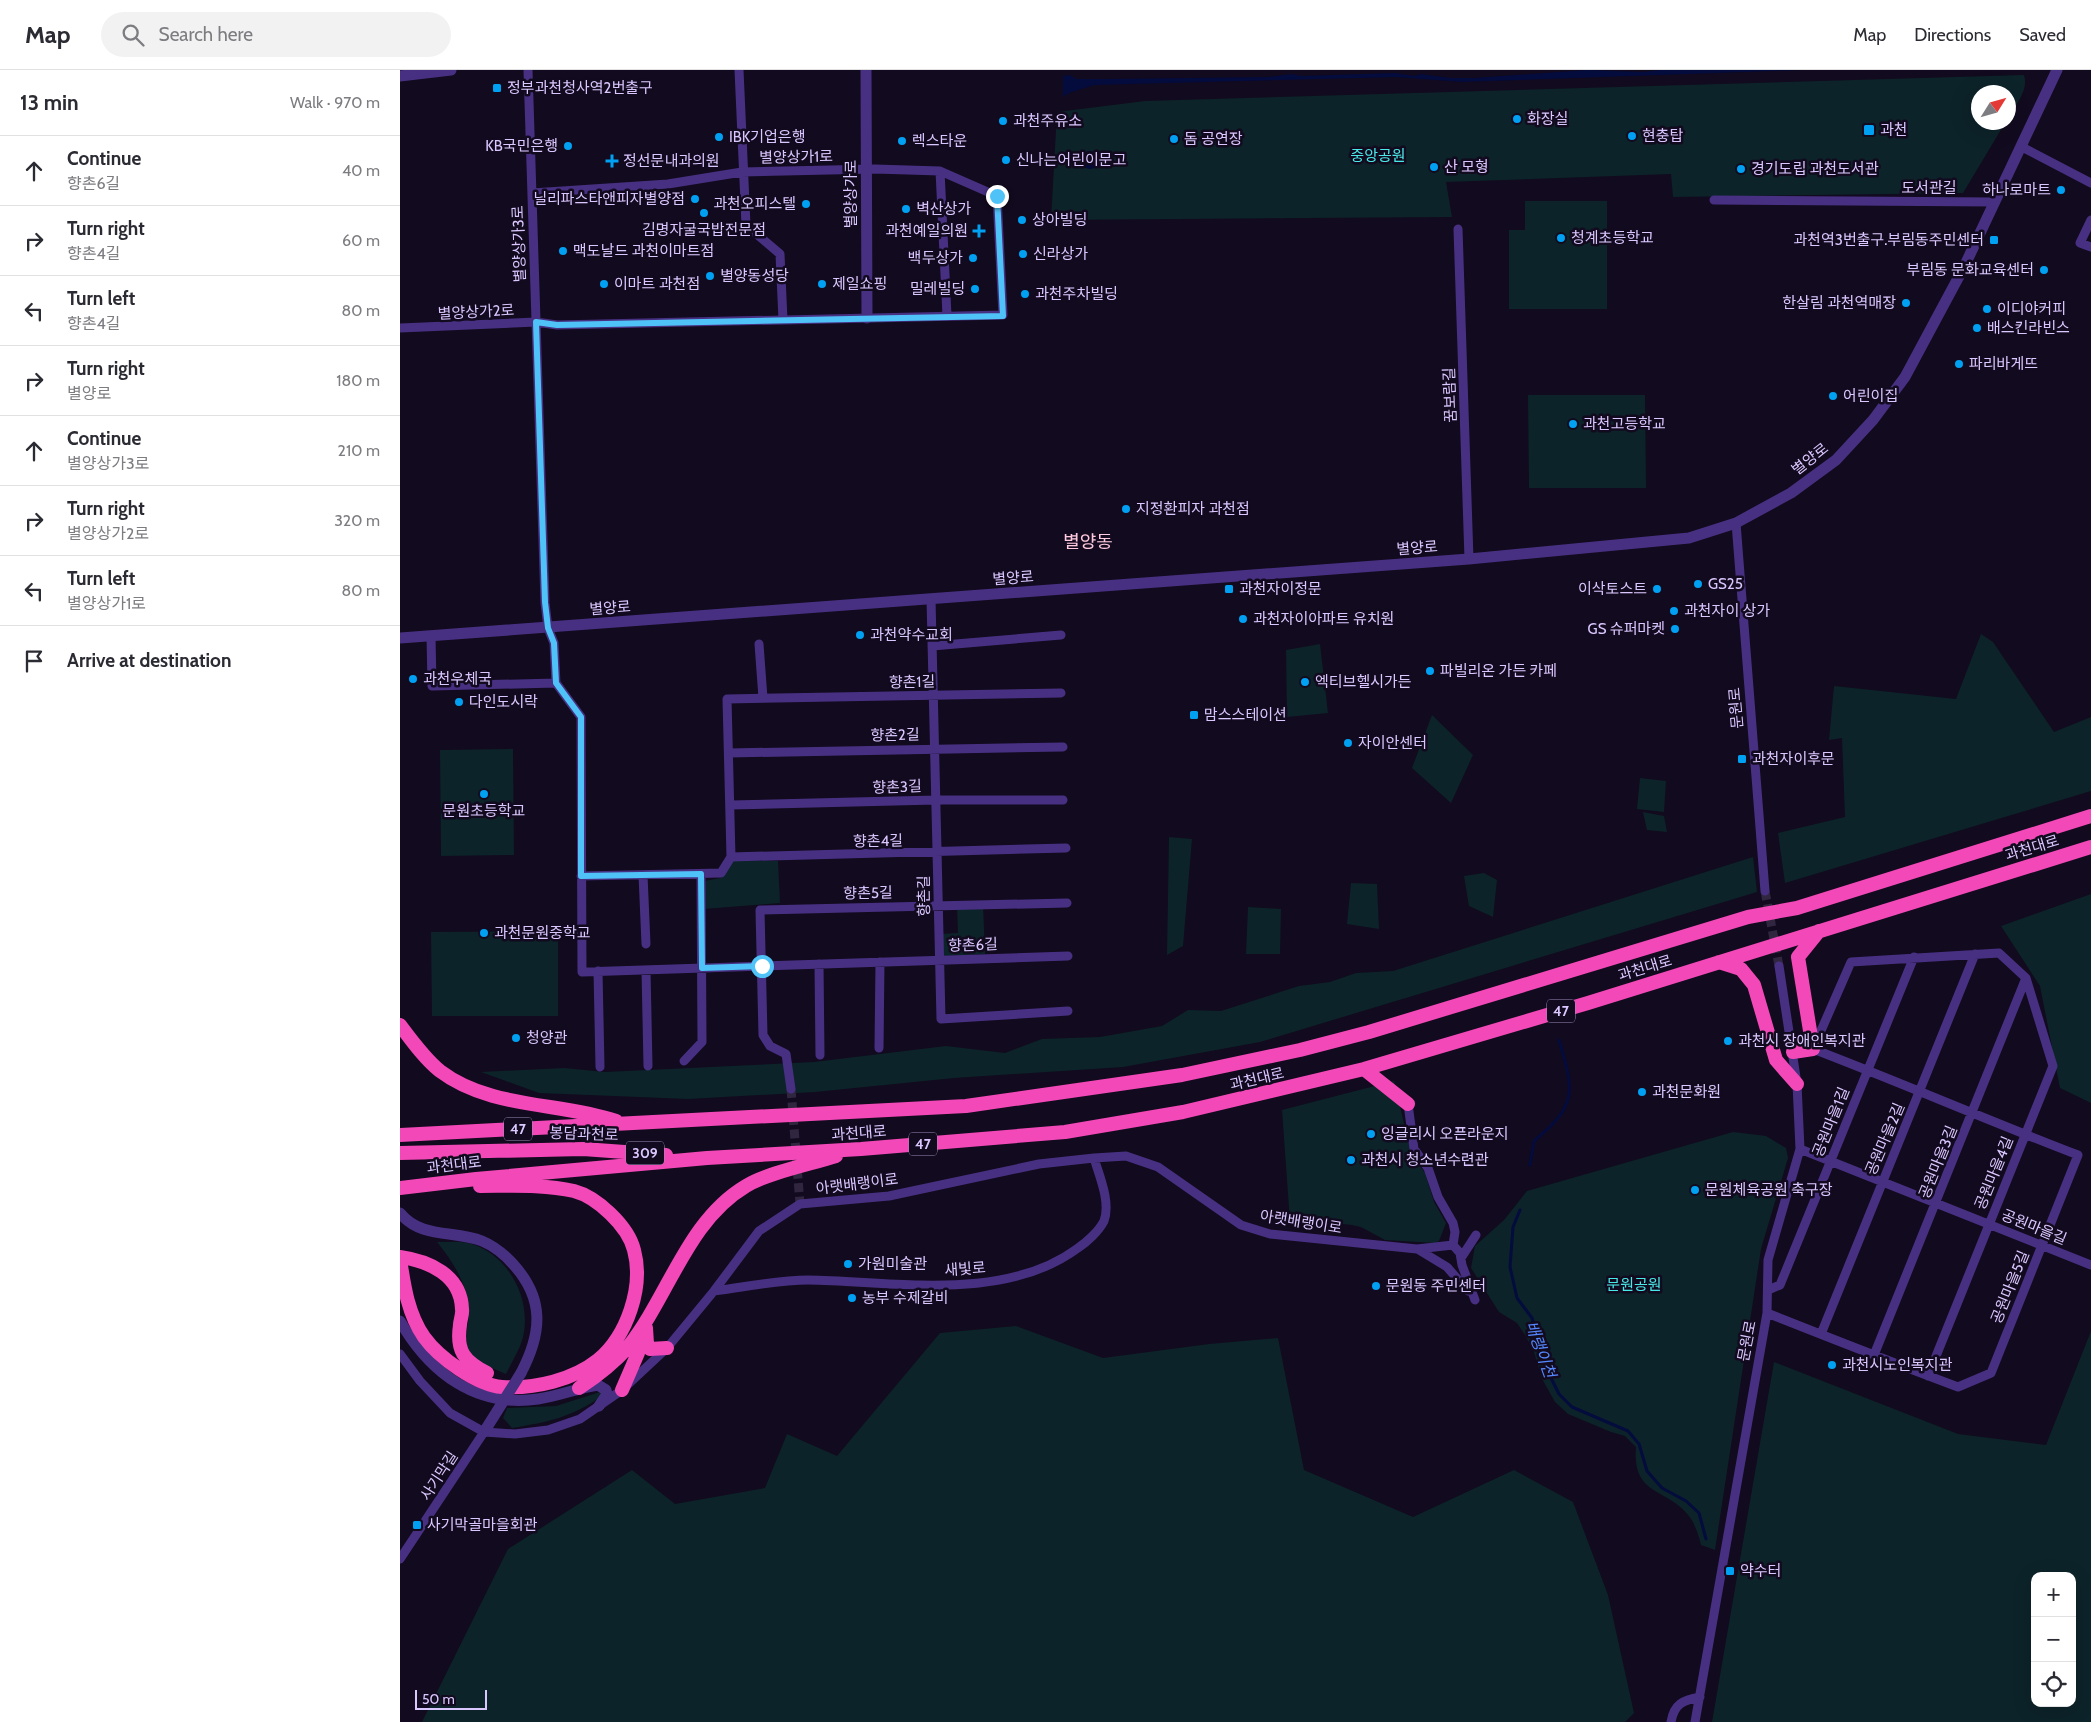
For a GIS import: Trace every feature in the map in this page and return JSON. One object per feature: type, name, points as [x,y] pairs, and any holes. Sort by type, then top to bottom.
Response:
[{"type":"highway","name":"과천대로","points":[[406,1135],[966,1106],[1182,1075],[1300,1050],[1369,1032],[1748,918],[1798,908],[2091,816]]},
{"type":"highway","name":"과천대로","points":[[400,1188],[476,1178],[707,1158],[861,1149],[1065,1132],[1182,1112],[1364,1069],[2091,847]]},
{"type":"highway","points":[[1793,1052],[1813,1049],[1798,957],[1819,931]]},
{"type":"highway","points":[[1719,962],[1741,969],[1754,985],[1776,1060],[1797,1084]]},
{"type":"highway","points":[[400,1025],[414,1044],[440,1071],[469,1087],[504,1099],[590,1112],[624,1124]]},
{"type":"highway","points":[[1364,1069],[1408,1104]]},
{"type":"highway","name":"봉담과천로","points":[[406,1153],[583,1149],[707,1158]]},
{"type":"highway","points":[[579,1388],[606,1371],[628,1346],[696,1237],[720,1206],[747,1185],[861,1149]]},
{"type":"highway","points":[[416,1187],[526,1186],[575,1191],[604,1206],[622,1228],[634,1249],[636,1275],[633,1302],[626,1322],[616,1340],[599,1359],[576,1374],[551,1383],[523,1380],[495,1378],[473,1366],[462,1353],[458,1340],[462,1309],[452,1283],[433,1264],[404,1258],[411,1313],[424,1337],[442,1356],[485,1382],[501,1387],[523,1380]]},
{"type":"highway","points":[[645,1320],[647,1344],[650,1349],[667,1348]]},
{"type":"highway","points":[[622,1390],[638,1352],[645,1320]]},
{"type":"street","points":[[400,76],[451,70]]},
{"type":"street","name":"별양상가3로","points":[[528,70],[548,628]]},
{"type":"street","points":[[739,70],[742,172],[746,224],[780,254],[783,320]]},
{"type":"street","name":"별양상가로","points":[[866,70],[867,318]]},
{"type":"street","name":"별양로","points":[[400,638],[1469,559],[1689,538],[1736,523],[1791,493],[1836,460],[1873,420],[1913,364],[1964,268],[2057,70]]},
{"type":"street","points":[[2022,147],[2091,183]]},
{"type":"street","name":"별양상가1로","points":[[532,193],[668,184],[742,172],[866,169],[940,171],[997,196],[1003,316]]},
{"type":"street","points":[[940,171],[947,316]]},
{"type":"street","name":"도서관길","points":[[1714,200],[1994,202]]},
{"type":"street","points":[[2091,220],[2080,243],[2091,248]]},
{"type":"street","name":"꿈보람길","points":[[1458,229],[1469,559]]},
{"type":"street","name":"별양상가2로","points":[[400,328],[536,322],[557,325],[1003,316]]},
{"type":"street","name":"문원로","points":[[1736,523],[1765,891]]},
{"type":"street","name":"향촌길","points":[[931,599],[941,1019],[1068,1011]]},
{"type":"street","points":[[548,628],[554,643],[556,683],[581,717],[581,876],[721,873],[731,857],[729,753]]},
{"type":"street","points":[[932,646],[1061,635]]},
{"type":"street","points":[[431,636],[432,686],[556,683]]},
{"type":"street","points":[[759,644],[763,698]]},
{"type":"street","name":"향촌1길","points":[[729,753],[727,699],[1061,693]]},
{"type":"street","name":"향촌2길","points":[[729,753],[1063,746]]},
{"type":"street","name":"향촌3길","points":[[731,805],[936,800],[1063,800]]},
{"type":"street","name":"향촌4길","points":[[731,857],[937,853],[1066,848]]},
{"type":"street","points":[[684,1061],[702,1042],[701,874]]},
{"type":"street","points":[[643,875],[646,944]]},
{"type":"street","name":"향촌6길","points":[[581,876],[582,972],[1068,956]]},
{"type":"street","name":"향촌5길","points":[[762,966],[760,910],[1067,903]]},
{"type":"street","points":[[2024,1135],[1813,1049],[1851,962],[1999,953],[2026,978]]},
{"type":"street","name":"공원마을2길","points":[[1820,1334],[1975,954]]},
{"type":"street","name":"공원마을1길","points":[[1768,1290],[1780,1285],[1914,957]]},
{"type":"street","points":[[879,1048],[880,962]]},
{"type":"street","points":[[819,964],[820,1055]]},
{"type":"street","points":[[762,966],[763,1035],[770,1046],[786,1054],[791,1089]]},
{"type":"street","name":"문원로","points":[[1695,1722],[1767,1313],[1768,1260],[1800,1149],[1797,1084],[1779,966]]},
{"type":"street","points":[[646,970],[648,1066]]},
{"type":"street","points":[[598,971],[600,1067]]},
{"type":"street","name":"공원마을3길","points":[[1874,1355],[2026,978]]},
{"type":"street","name":"공원마을4길","points":[[1928,1376],[2053,1066],[2026,978]]},
{"type":"street","points":[[1408,1104],[1414,1150],[1428,1168],[1438,1197],[1453,1223],[1455,1232],[1450,1246],[1439,1256],[1444,1265],[1475,1300],[1459,1250],[1450,1246]]},
{"type":"street","name":"공원마을5길","points":[[1928,1376],[1958,1387],[1991,1373],[2078,1155],[2024,1135]]},
{"type":"street","name":"공원마을길","points":[[1800,1149],[2091,1265]]},
{"type":"street","name":"아랫배랭이로","points":[[400,1354],[420,1381],[450,1413],[484,1432],[515,1434],[548,1430],[580,1420],[622,1390],[667,1348],[714,1291],[759,1231],[800,1204],[889,1196],[1039,1164],[1094,1158],[1126,1156],[1158,1167],[1241,1225],[1270,1234],[1417,1249]]},
{"type":"street","name":"새빛로","points":[[714,1291],[806,1280],[939,1284],[974,1283],[1007,1279],[1039,1270],[1066,1257],[1086,1242],[1104,1220],[1105,1199],[1094,1158]]},
{"type":"street","points":[[400,1213],[410,1223],[428,1232],[481,1241],[502,1252],[520,1272],[533,1292],[537,1315],[535,1339],[523,1380],[484,1432]]},
{"type":"street","points":[[1476,1235],[1455,1266],[1444,1265],[1417,1249],[1450,1246],[1476,1235]]},
{"type":"street","points":[[1767,1313],[1928,1376]]},
{"type":"street","points":[[400,1322],[412,1343],[445,1377],[475,1394],[507,1401],[538,1399],[598,1385],[606,1390],[607,1394],[599,1406]]},
{"type":"street","name":"사기막길","points":[[400,1559],[484,1432]]},
{"type":"street","points":[[1671,1722],[1673,1712],[1679,1704],[1684,1700],[1700,1698]]},
{"type":"green space","name":"중앙공원","points":[[2024,75],[2025,81],[2025,86],[2016,105],[2016,85],[1971,85],[1971,130],[2001,130],[1963,193],[1673,197],[1671,174],[1446,182],[1452,217],[1051,220],[1057,112],[1145,101]]},
{"type":"green space","points":[[1525,201],[1607,201],[1607,309],[1509,309],[1509,230],[1525,230]]},
{"type":"green space","points":[[1528,395],[1645,395],[1646,488],[1529,488]]},
{"type":"green space","points":[[1981,634],[1993,642],[2054,732],[2091,717],[2091,791],[1785,883],[1778,833],[1845,817],[1842,738],[1829,740],[1834,686],[1956,699]]},
{"type":"green space","name":"엑티브헬시가든","points":[[1320,644],[1328,713],[1287,717],[1286,650]]},
{"type":"green space","points":[[1432,715],[1473,755],[1451,803],[1412,768]]},
{"type":"green space","points":[[513,749],[514,855],[441,856],[440,750]]},
{"type":"green space","points":[[1640,778],[1666,781],[1664,812],[1637,809]]},
{"type":"green space","points":[[1643,812],[1664,816],[1667,832],[1647,830]]},
{"type":"green space","points":[[1169,837],[1192,839],[1183,946],[1167,955]]},
{"type":"green space","points":[[1753,857],[1757,892],[1260,1042],[1123,1067],[954,1078],[815,1092],[688,1099],[539,1093],[481,1072],[564,1068],[605,1072],[814,1062],[946,1046],[1005,1053],[1042,1039],[1100,1037],[1162,1026],[1188,1010],[1221,1011],[1299,986],[1330,982],[1356,973],[1393,971]]},
{"type":"green space","points":[[733,860],[778,861],[780,903],[704,909],[704,881],[720,878]]},
{"type":"green space","points":[[1484,873],[1497,880],[1493,917],[1469,906],[1464,876]]},
{"type":"green space","points":[[1351,883],[1377,884],[1379,929],[1347,924]]},
{"type":"green space","points":[[2091,894],[2091,1103],[2060,1088],[2040,986],[2001,926]]},
{"type":"green space","points":[[983,905],[985,954],[941,956],[940,934],[958,933],[957,906]]},
{"type":"green space","points":[[1248,907],[1281,909],[1280,954],[1246,954]]},
{"type":"green space","points":[[558,931],[558,1016],[432,1016],[431,932]]},
{"type":"green space","name":"과천시 청소년수련관","points":[[1394,1081],[1411,1153],[1425,1173],[1434,1202],[1446,1223],[1439,1241],[1435,1243],[1385,1240],[1361,1227],[1352,1225],[1315,1221],[1290,1222],[1282,1110]]},
{"type":"green space","name":"문원공원","points":[[1733,1132],[1766,1136],[1786,1148],[1788,1158],[1761,1249],[1715,1550],[1701,1545],[1693,1523],[1680,1507],[1645,1483],[1636,1463],[1636,1447],[1625,1436],[1568,1414],[1555,1402],[1541,1377],[1534,1352],[1525,1335],[1517,1323],[1499,1312],[1471,1268],[1475,1246],[1504,1220],[1527,1191]]},
{"type":"green space","points":[[437,1242],[464,1242],[482,1248],[504,1265],[519,1290],[525,1318],[524,1332],[519,1348],[506,1374],[479,1361],[468,1349],[466,1336],[469,1315],[466,1294],[455,1267]]},
{"type":"green space","points":[[1016,1326],[1103,1358],[1209,1344],[1278,1338],[1304,1470],[1413,1517],[1514,1470],[1573,1502],[1608,1595],[1634,1713],[1625,1722],[422,1722],[508,1549],[632,1470],[675,1504],[765,1488],[787,1434],[837,1456],[940,1333]]},
{"type":"green space","points":[[2091,1331],[2091,1722],[1712,1722],[1774,1362],[1958,1434],[2046,1445]]},
{"type":"green space","points":[[600,1392],[602,1396],[591,1403],[570,1414],[549,1421],[512,1428],[503,1418],[507,1408],[556,1406]]},
{"type":"shaded area","points":[[1587,70],[1643,72],[1660,70],[1803,70],[1462,82],[1396,77],[1094,85],[1069,93],[1063,97],[1063,76],[1070,75],[1076,79],[1102,79],[1395,73],[1415,76],[1420,74],[1451,78],[1473,78]]},
{"type":"shaded area","points":[[1090,151],[1096,154],[1099,160],[1096,166],[1090,169],[1084,166],[1081,160],[1084,154]]},
{"type":"waterway","name":"배랭이천","points":[[1530,1165],[1534,1141],[1559,1117],[1569,1096],[1568,1072],[1559,1040]]},
{"type":"waterway","name":"배랭이천","points":[[1520,1210],[1513,1227],[1510,1267],[1517,1298],[1532,1318],[1548,1372],[1559,1394],[1572,1407],[1628,1431],[1639,1444],[1647,1471],[1662,1488],[1686,1501],[1699,1513],[1706,1539]]},
{"type":"tunnel","points":[[1765,891],[1779,966]]},
{"type":"tunnel","points":[[791,1089],[800,1204]]},
{"type":"place","name":"정부과천청사역2번출구","points":[[497,88]]},
{"type":"place","name":"화장실","points":[[1517,119]]},
{"type":"place","name":"과천주유소","points":[[1003,121]]},
{"type":"place","name":"과천","points":[[1869,130]]},
{"type":"place","name":"현충탑","points":[[1632,136]]},
{"type":"place","name":"IBK기업은행","points":[[719,137]]},
{"type":"place","name":"돔 공연장","points":[[1174,139]]},
{"type":"place","name":"렉스타운","points":[[902,141]]},
{"type":"place","name":"KB국민은행","points":[[568,146]]},
{"type":"place","name":"신나는어린이문고","points":[[1006,160]]},
{"type":"place","name":"정선문내과의원","points":[[612,161]]},
{"type":"place","name":"산 모형","points":[[1434,167]]},
{"type":"place","name":"경기도립 과천도서관","points":[[1741,169]]},
{"type":"place","name":"하나로마트","points":[[2061,190]]},
{"type":"place","name":"닐리파스타앤피자별양점","points":[[695,199]]},
{"type":"place","name":"과천오피스텔","points":[[806,204]]},
{"type":"place","name":"벽산상가","points":[[906,209]]},
{"type":"place","name":"김명자굴국밥전문점","points":[[704,213]]},
{"type":"place","name":"상아빌딩","points":[[1022,220]]},
{"type":"place","name":"과천예일의원","points":[[979,231]]},
{"type":"place","name":"청계초등학교","points":[[1561,238]]},
{"type":"place","name":"과천역3번출구.부림동주민센터","points":[[1994,240]]},
{"type":"place","name":"맥도날드 과천이마트점","points":[[563,251]]},
{"type":"place","name":"신라상가","points":[[1023,254]]},
{"type":"place","name":"백두상가","points":[[973,258]]},
{"type":"place","name":"부림동 문화교육센터","points":[[2044,270]]},
{"type":"place","name":"별양동성당","points":[[710,276]]},
{"type":"place","name":"이마트 과천점","points":[[604,284]]},
{"type":"place","name":"제일쇼핑","points":[[822,284]]},
{"type":"place","name":"밀레빌딩","points":[[975,289]]},
{"type":"place","name":"과천주차빌딩","points":[[1025,294]]},
{"type":"place","name":"한살림 과천역매장","points":[[1906,303]]},
{"type":"place","name":"이디야커피","points":[[1987,309]]},
{"type":"place","name":"배스킨라빈스","points":[[1977,328]]},
{"type":"place","name":"파리바게뜨","points":[[1959,364]]},
{"type":"place","name":"어린이집","points":[[1833,396]]},
{"type":"place","name":"과천고등학교","points":[[1573,424]]},
{"type":"place","name":"지정환피자 과천점","points":[[1126,509]]},
{"type":"place","name":"GS25","points":[[1698,584]]},
{"type":"place","name":"과천자이정문","points":[[1229,589]]},
{"type":"place","name":"이삭토스트","points":[[1657,589]]},
{"type":"place","name":"과천자이 상가","points":[[1674,611]]},
{"type":"place","name":"과천자이아파트 유치원","points":[[1243,619]]},
{"type":"place","name":"GS 슈퍼마켓","points":[[1675,629]]},
{"type":"place","name":"과천약수교회","points":[[860,635]]},
{"type":"place","name":"파빌리온 가든 카페","points":[[1430,671]]},
{"type":"place","name":"과천우체국","points":[[413,679]]},
{"type":"place","name":"엑티브헬시가든","points":[[1305,682]]},
{"type":"place","name":"다인도시락","points":[[459,702]]},
{"type":"place","name":"맘스스테이션","points":[[1194,715]]},
{"type":"place","name":"자이안센터","points":[[1348,743]]},
{"type":"place","name":"과천자이후문","points":[[1742,759]]},
{"type":"place","name":"문원초등학교","points":[[484,794]]},
{"type":"place","name":"과천문원중학교","points":[[484,933]]},
{"type":"place","name":"청양관","points":[[516,1038]]},
{"type":"place","name":"과천시 장애인복지관","points":[[1728,1041]]},
{"type":"place","name":"과천문화원","points":[[1642,1092]]},
{"type":"place","name":"잉글리시 오픈라운지","points":[[1371,1134]]},
{"type":"place","name":"과천시 청소년수련관","points":[[1351,1160]]},
{"type":"place","name":"문원체육공원 축구장","points":[[1695,1190]]},
{"type":"place","name":"가원미술관","points":[[848,1264]]},
{"type":"place","name":"문원동 주민센터","points":[[1376,1286]]},
{"type":"place","name":"농부 수제갈비","points":[[852,1298]]},
{"type":"place","name":"과천시노인복지관","points":[[1832,1365]]},
{"type":"place","name":"사기막골마을회관","points":[[417,1525]]},
{"type":"place","name":"약수터","points":[[1730,1571]]},
{"type":"district","name":"별양동","points":[[1088,542]]},
{"type":"route","points":[[762,966],[702,968],[701,874],[581,876],[581,717],[556,683],[554,643],[548,628],[545,602],[536,322],[557,325],[1003,316],[997,196]]}]
